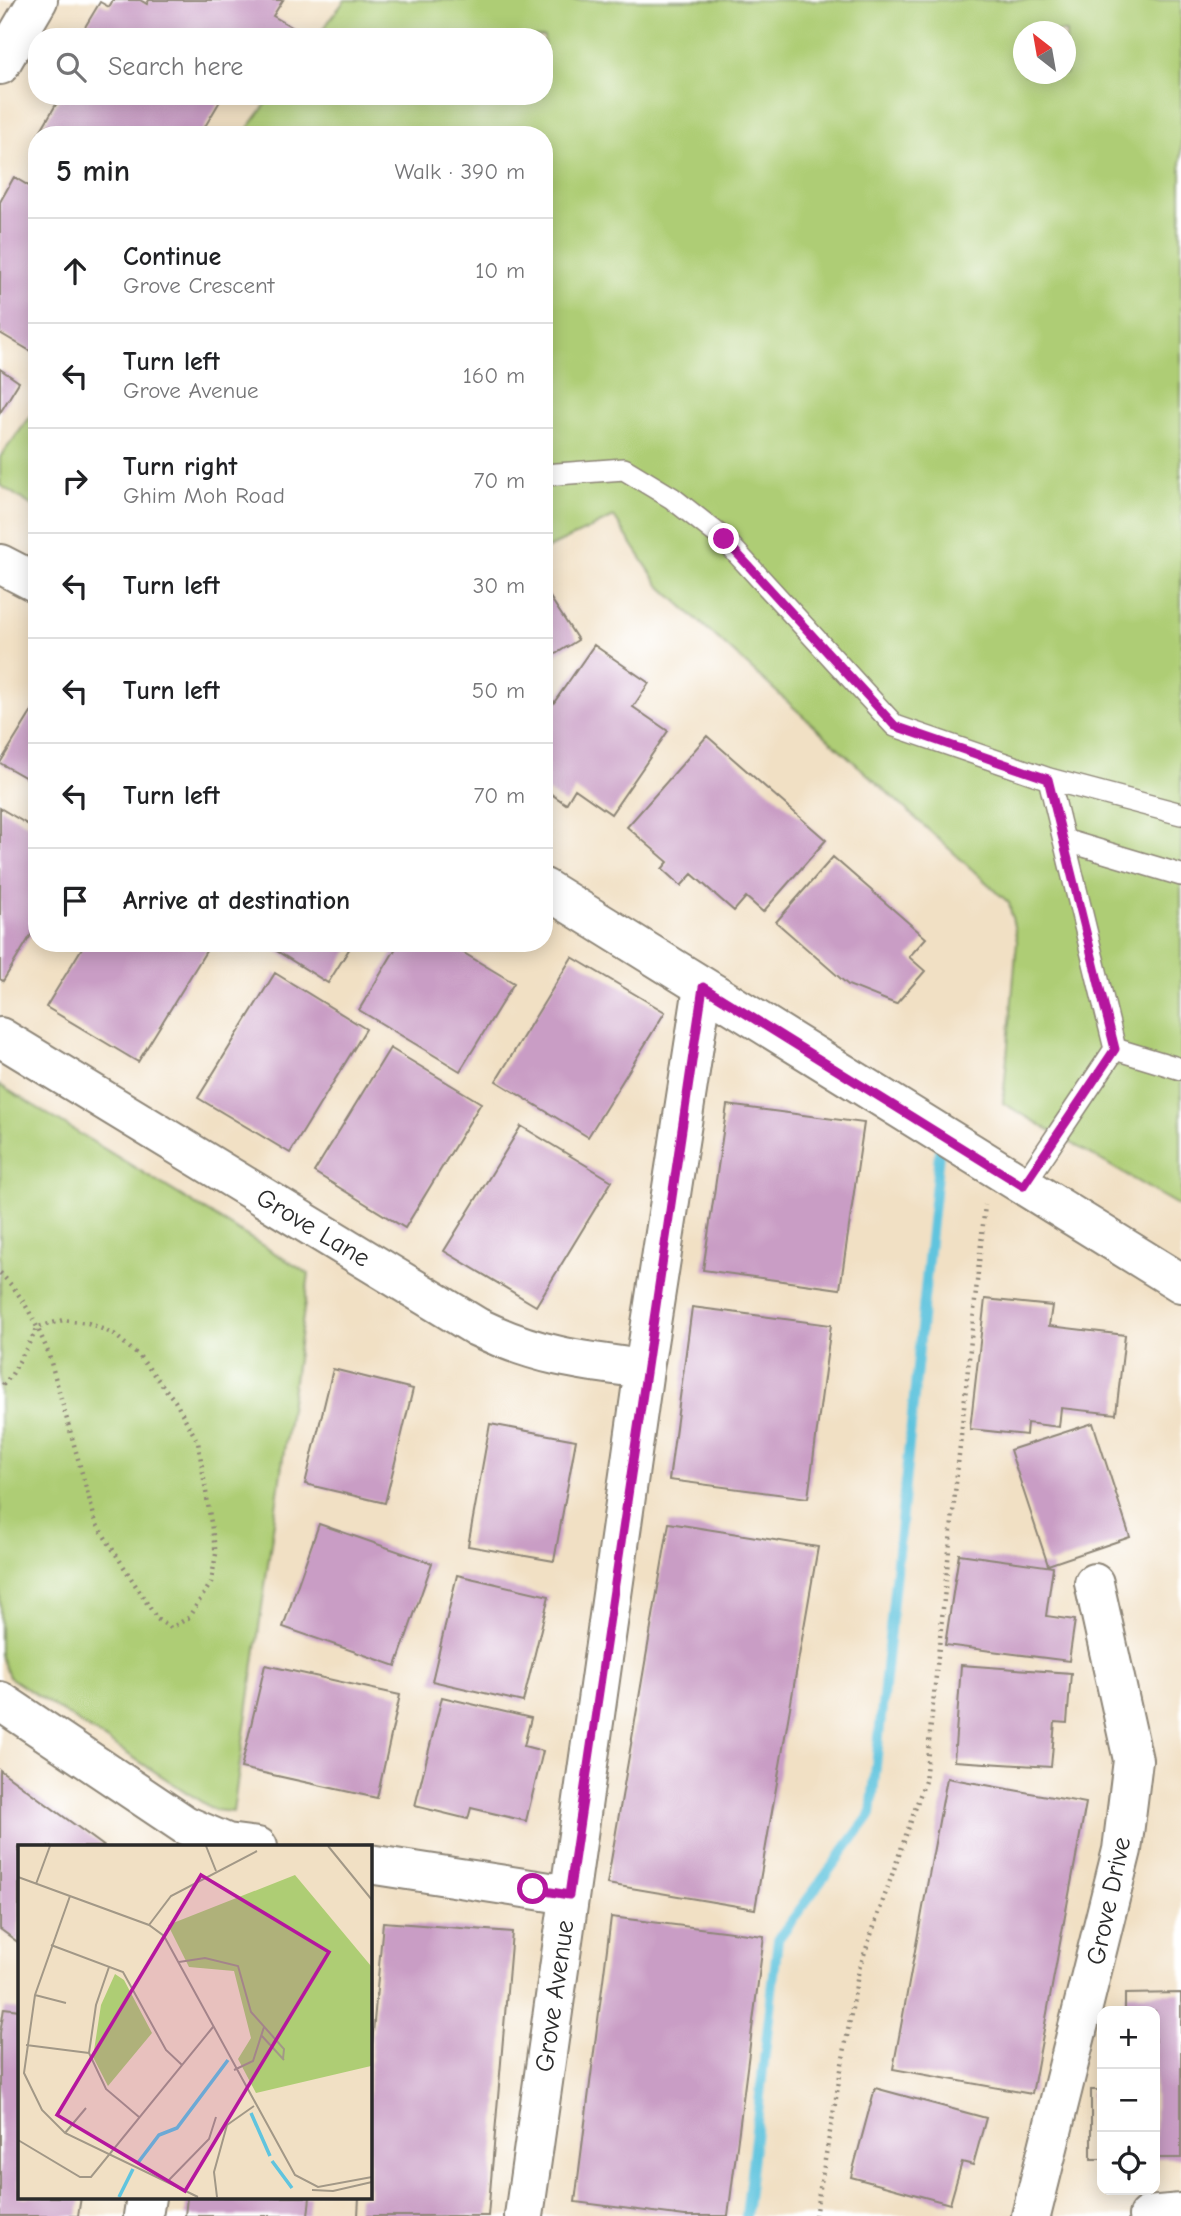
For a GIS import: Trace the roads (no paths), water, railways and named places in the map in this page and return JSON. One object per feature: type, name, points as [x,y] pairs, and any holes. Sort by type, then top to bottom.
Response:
[{"type":"street","points":[[0,65],[38,0]]},
{"type":"street","points":[[0,564],[28,578]]},
{"type":"street","points":[[553,894],[1181,1283]]},
{"type":"street","name":"Grove Avenue","points":[[524,2216],[645,1370],[703,987]]},
{"type":"street","name":"Grove Lane","points":[[0,1037],[477,1328],[515,1346],[561,1359],[645,1370]]},
{"type":"street","name":"Grove Drive","points":[[1031,2216],[1119,1863],[1133,1760],[1094,1583]]},
{"type":"street","points":[[0,1701],[185,1825],[227,1843],[242,1845]]},
{"type":"street","points":[[371,1864],[569,1895]]},
{"type":"street","points":[[143,2216],[146,2198]]},
{"type":"street","points":[[1148,2216],[1181,2213]]},
{"type":"lane","points":[[553,474],[624,469],[672,498],[724,539],[895,726],[1048,779],[1181,814]]},
{"type":"lane","points":[[1023,1186],[1115,1049],[1048,779]]},
{"type":"lane","points":[[1064,840],[1181,875]]},
{"type":"lane","points":[[1115,1049],[1181,1069]]},
{"type":"waterway","points":[[746,2216],[778,1939],[871,1814],[940,1144]]}]
